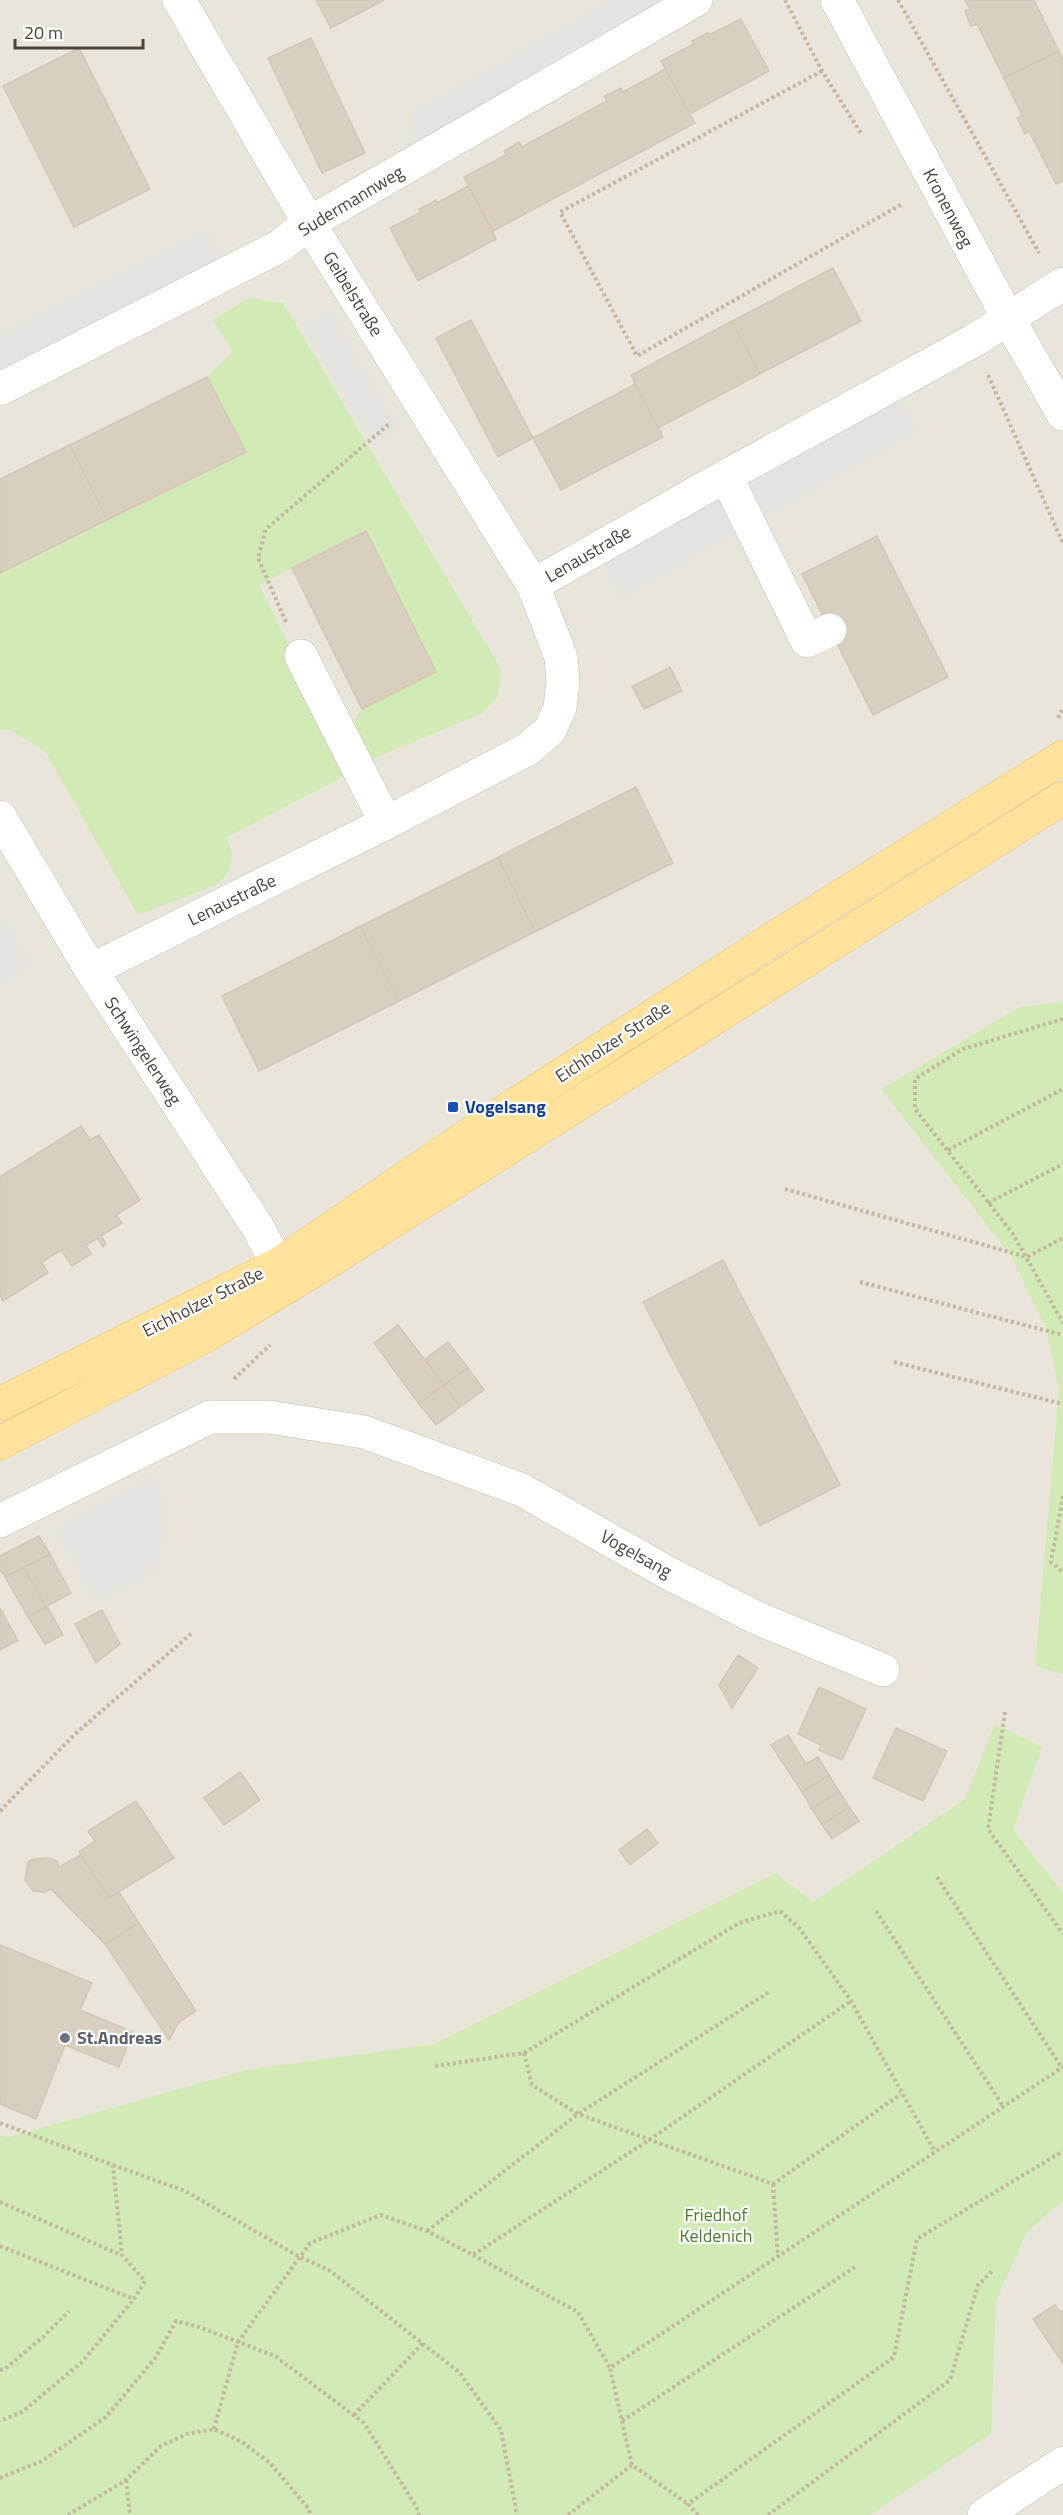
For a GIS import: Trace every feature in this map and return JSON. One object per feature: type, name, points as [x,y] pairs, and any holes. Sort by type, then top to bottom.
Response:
[{"type":"main road","name":"Eichholzer Straße","points":[[0,1443],[207,1335],[283,1274],[491,1120],[768,942],[1063,757]]},
{"type":"main road","name":"Eichholzer Straße","points":[[0,1404],[283,1274],[326,1263],[1063,798]]},
{"type":"street","name":"Geibelstraße","points":[[179,0],[309,223],[533,585]]},
{"type":"street","name":"Sudermannweg","points":[[0,389],[280,246],[309,223],[696,0]]},
{"type":"street","name":"Kronenweg","points":[[837,0],[1008,318],[1063,414]]},
{"type":"street","name":"Lenaustraße","points":[[91,970],[386,823],[528,748],[549,730],[560,708],[563,681],[561,657],[533,585],[973,341],[1061,286]]},
{"type":"street","points":[[726,476],[807,641],[830,630]]},
{"type":"street","points":[[301,656],[386,823]]},
{"type":"street","name":"Schwingelerweg","points":[[0,817],[91,970],[257,1227],[283,1274]]},
{"type":"street","name":"Vogelsang","points":[[202,1420],[269,1417],[364,1432],[522,1490],[668,1573],[757,1618],[883,1670]]},
{"type":"street","points":[[0,1521],[202,1420]]},
{"type":"street","points":[[984,2515],[1063,2463]]},
{"type":"path","points":[[785,0],[822,71],[866,142]]},
{"type":"path","points":[[898,0],[1061,286]]},
{"type":"path","points":[[822,71],[560,212],[637,356],[904,203]]},
{"type":"path","points":[[973,341],[1063,543]]},
{"type":"path","points":[[301,656],[258,558],[266,529],[364,444],[420,401]]},
{"type":"path","points":[[1063,1019],[963,1049],[915,1079],[915,1109],[1027,1257],[1061,1313],[1063,1323]]},
{"type":"path","points":[[948,1150],[1063,1089]]},
{"type":"path","points":[[988,1203],[1063,1164]]},
{"type":"path","points":[[785,1189],[1027,1257],[1063,1238]]},
{"type":"path","points":[[860,1282],[1063,1335]]},
{"type":"path","points":[[202,1420],[245,1367],[271,1344]]},
{"type":"path","points":[[894,1362],[1063,1404]]},
{"type":"path","points":[[1063,1496],[1062,1513],[1051,1562],[1063,1572]]},
{"type":"path","points":[[0,1811],[75,1734],[192,1633]]},
{"type":"path","points":[[1005,1712],[988,1829],[1063,1934]]},
{"type":"path","points":[[610,2368],[1062,2067],[937,1877]]},
{"type":"path","points":[[435,2067],[524,2053],[739,1923],[780,1911],[800,1929],[851,2001],[935,2152]]},
{"type":"path","points":[[876,1911],[1004,2106]]},
{"type":"path","points":[[427,2231],[578,2114],[769,1992]]},
{"type":"path","points":[[473,2255],[650,2140],[851,2001]]},
{"type":"path","points":[[524,2053],[532,2085],[578,2114],[773,2184]]},
{"type":"path","points":[[773,2184],[901,2094]]},
{"type":"path","points":[[0,2123],[185,2191],[329,2270],[460,2373],[501,2430],[517,2515]]},
{"type":"path","points":[[688,2504],[894,2357],[917,2239],[1063,2151]]},
{"type":"path","points":[[113,2165],[122,2255]]},
{"type":"path","points":[[773,2184],[778,2256]]},
{"type":"path","points":[[0,2202],[122,2255],[145,2281],[134,2300],[82,2362],[22,2412],[0,2421]]},
{"type":"path","points":[[214,2428],[238,2342],[310,2243],[381,2215],[427,2231],[578,2312],[610,2368],[632,2465],[688,2504],[698,2515]]},
{"type":"path","points":[[0,2246],[134,2300]]},
{"type":"path","points":[[622,2421],[855,2267]]},
{"type":"path","points":[[768,2515],[950,2380],[978,2286],[993,2270]]},
{"type":"path","points":[[0,2370],[5,2369],[44,2336],[69,2311]]},
{"type":"path","points":[[0,2478],[42,2461],[106,2417],[156,2357],[176,2321],[275,2356],[354,2415],[364,2423],[420,2515]]},
{"type":"path","points":[[354,2415],[423,2343]]},
{"type":"path","points":[[69,2515],[126,2480],[161,2446],[187,2434],[214,2428],[242,2442],[270,2463],[309,2509],[310,2515]]},
{"type":"path","points":[[568,2515],[632,2465]]},
{"type":"path","points":[[126,2480],[130,2515]]},
{"type":"shaded area","points":[[0,0],[1063,0],[1063,2515],[0,2515]]},
{"type":"shaded area","points":[[611,0],[675,0],[402,159],[413,112]]},
{"type":"shaded area","points":[[209,229],[224,259],[0,373],[0,335]]},
{"type":"shaded area","points":[[331,312],[400,428],[375,444],[303,327]]},
{"type":"shaded area","points":[[898,394],[918,431],[622,598],[601,561]]},
{"type":"shaded area","points":[[0,913],[32,965],[0,985]]},
{"type":"shaded area","points":[[151,1476],[169,1509],[156,1572],[95,1601],[55,1529]]},
{"type":"green space","points":[[249,298],[283,303],[501,669],[498,696],[481,714],[367,761],[351,724],[362,709],[436,671],[366,531],[259,585],[352,772],[227,837],[232,855],[229,871],[218,884],[138,915],[45,751],[8,729],[0,731],[0,573],[245,452],[207,377],[233,352],[213,320]]},
{"type":"green space","points":[[1063,1002],[1063,1674],[1035,1666],[1059,1389],[1046,1328],[1011,1256],[881,1089],[1020,1007]]},
{"type":"green space","name":"Friedhof Keldenich","points":[[995,1724],[1042,1747],[1013,1830],[1063,1893],[1063,2200],[1027,2232],[996,2300],[991,2433],[870,2515],[0,2515],[0,2136],[9,2137],[247,2070],[434,2044],[775,1873],[813,1902],[965,1799]]},
{"type":"building","points":[[316,0],[384,0],[331,28]]},
{"type":"building","points":[[965,0],[1034,0],[1059,51],[1004,78],[977,24],[971,26],[965,11],[970,9]]},
{"type":"building","points":[[741,19],[769,71],[690,114],[661,61],[694,44],[692,41]]},
{"type":"building","points":[[311,38],[365,153],[322,173],[268,58]]},
{"type":"building","points":[[79,48],[150,189],[74,227],[3,86]]},
{"type":"building","points":[[1059,51],[1063,59],[1063,181],[1056,184],[1029,131],[1025,134],[1017,118],[1022,115],[1004,78]]},
{"type":"building","points":[[665,69],[695,123],[493,231],[464,177],[506,155],[504,151],[519,142],[522,147],[607,101],[604,96],[621,88],[623,92]]},
{"type":"building","points":[[468,186],[496,239],[418,281],[390,228],[421,212],[419,209],[436,200],[437,203]]},
{"type":"building","points":[[833,268],[861,321],[760,374],[732,321]]},
{"type":"building","points":[[471,320],[533,438],[498,457],[436,338]]},
{"type":"building","points":[[732,321],[760,374],[658,428],[631,375]]},
{"type":"building","points":[[207,377],[246,452],[107,520],[70,445]]},
{"type":"building","points":[[635,384],[663,437],[561,490],[533,438]]},
{"type":"building","points":[[70,445],[107,520],[0,573],[0,479]]},
{"type":"building","points":[[366,531],[436,672],[362,709],[292,568]]},
{"type":"building","points":[[877,536],[948,677],[873,715],[802,574]]},
{"type":"building","points":[[670,667],[682,691],[644,709],[632,686]]},
{"type":"building","points":[[636,787],[673,863],[535,932],[498,857]]},
{"type":"building","points":[[498,857],[535,932],[399,1001],[360,926]]},
{"type":"building","points":[[360,926],[399,1001],[259,1071],[222,996]]},
{"type":"building","points":[[81,1126],[90,1140],[99,1135],[140,1200],[116,1215],[122,1223],[101,1236],[106,1244],[103,1247],[98,1238],[86,1245],[91,1254],[72,1266],[61,1250],[42,1262],[48,1273],[3,1301],[0,1295],[0,1177]]},
{"type":"building","points":[[723,1260],[840,1485],[760,1526],[643,1302]]},
{"type":"building","points":[[398,1325],[444,1385],[419,1404],[374,1343]]},
{"type":"building","points":[[448,1342],[468,1368],[444,1385],[425,1359]]},
{"type":"building","points":[[468,1368],[484,1390],[460,1407],[444,1385]]},
{"type":"building","points":[[444,1385],[460,1407],[436,1425],[419,1404]]},
{"type":"building","points":[[39,1536],[50,1554],[5,1577],[0,1569],[0,1556]]},
{"type":"building","points":[[50,1554],[71,1593],[46,1607],[24,1567]]},
{"type":"building","points":[[24,1567],[46,1607],[28,1617],[5,1577]]},
{"type":"building","points":[[47,1606],[63,1635],[45,1644],[28,1617]]},
{"type":"building","points":[[0,1608],[18,1641],[0,1650]]},
{"type":"building","points":[[102,1610],[120,1644],[96,1663],[75,1624]]},
{"type":"building","points":[[738,1655],[758,1668],[732,1708],[719,1685]]},
{"type":"building","points":[[819,1687],[866,1709],[842,1760],[819,1750],[821,1745],[798,1734]]},
{"type":"building","points":[[896,1728],[947,1751],[923,1801],[873,1778]]},
{"type":"building","points":[[788,1735],[806,1764],[818,1757],[829,1775],[802,1792],[771,1745]]},
{"type":"building","points":[[240,1772],[260,1800],[224,1825],[204,1798]]},
{"type":"building","points":[[829,1775],[839,1791],[812,1809],[802,1792]]},
{"type":"building","points":[[839,1791],[849,1807],[822,1825],[812,1809]]},
{"type":"building","points":[[136,1801],[174,1858],[109,1898],[79,1852],[95,1841],[88,1831]]},
{"type":"building","points":[[849,1807],[859,1821],[832,1839],[822,1825]]},
{"type":"building","points":[[647,1829],[658,1843],[630,1865],[619,1850]]},
{"type":"building","points":[[81,1855],[109,1898],[119,1892],[139,1923],[105,1944],[51,1889],[45,1892],[33,1891],[25,1880],[28,1862],[33,1859],[49,1858],[57,1861],[59,1867]]},
{"type":"building","points":[[139,1923],[196,2011],[179,2022],[169,2040],[105,1944]]},
{"type":"building","name":"St.Andreas","points":[[0,1945],[92,1983],[80,2010],[133,2032],[119,2067],[65,2045],[36,2119],[0,2104]]},
{"type":"building","points":[[1055,2305],[1060,2312],[1063,2310],[1063,2364],[1033,2319]]},
{"type":"place","name":"Vogelsang","points":[[453,1107]]},
{"type":"place","name":"St.Andreas","points":[[65,2038]]}]
